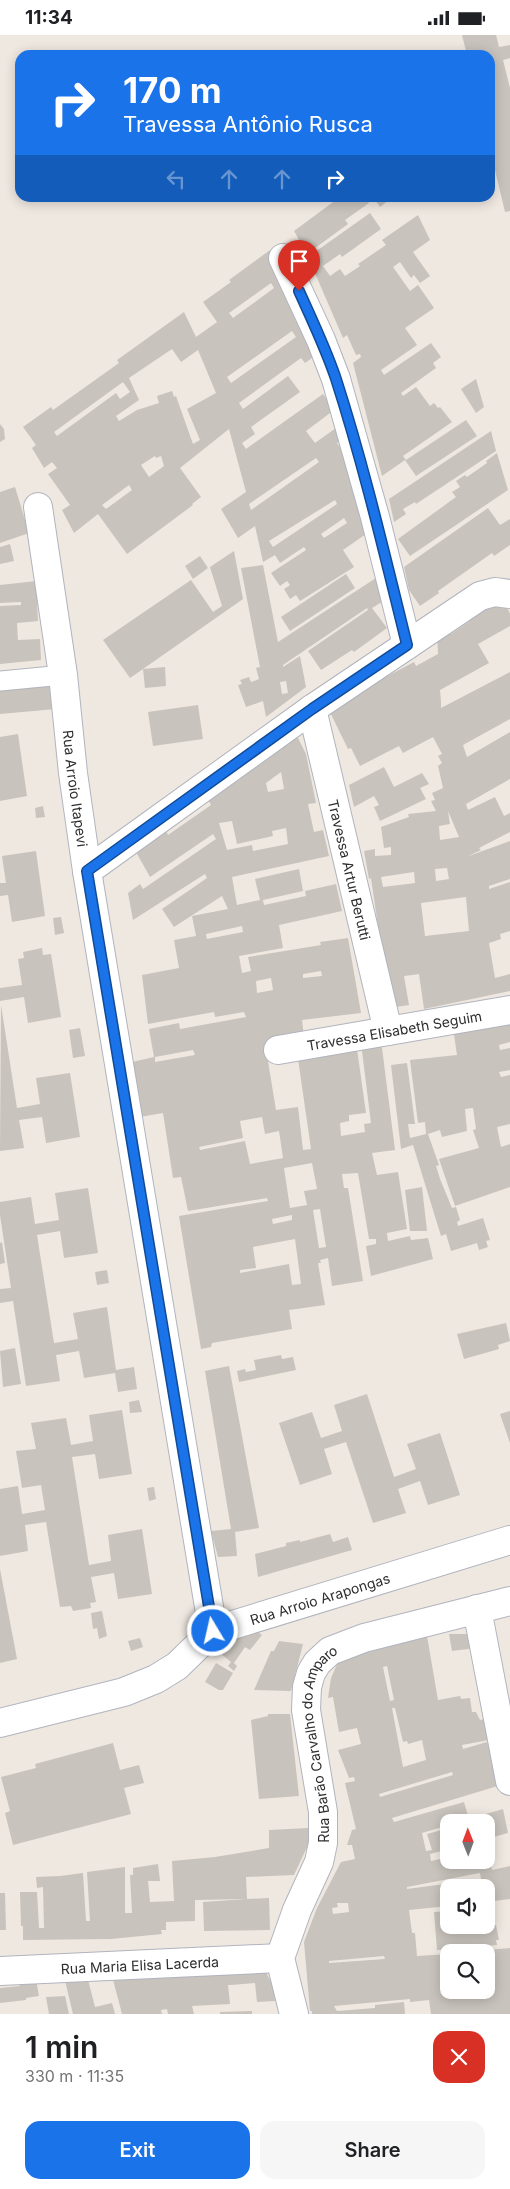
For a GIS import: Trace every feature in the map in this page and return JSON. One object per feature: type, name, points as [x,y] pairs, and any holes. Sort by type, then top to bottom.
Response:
[{"type":"street","points":[[283,258],[321,340],[336,379],[375,517],[407,645]]},
{"type":"street","name":"Rua Arroio Itapevi","points":[[38,507],[63,675],[73,773],[87,871],[213,1631]]},
{"type":"street","points":[[87,871],[312,709],[480,596],[495,592],[510,594]]},
{"type":"street","name":"Travessa Artur Berutti","points":[[312,709],[388,1031]]},
{"type":"street","name":"Travessa Elisabeth Seguim","points":[[278,1050],[510,1010]]},
{"type":"street","name":"Rua Arroio Arapongas","points":[[0,1723],[124,1692],[156,1679],[177,1666],[213,1631],[510,1540]]},
{"type":"street","name":"Rua Barão Carvalho do Amparo","points":[[280,1958],[297,1910],[319,1862],[323,1843],[323,1812],[306,1710],[307,1687],[311,1673],[317,1663],[330,1651],[364,1638],[510,1601]]},
{"type":"street","points":[[477,1609],[510,1781]]},
{"type":"street","points":[[280,1958],[294,2014]]},
{"type":"street","name":"Rua Maria Elisa Lacerda","points":[[0,1971],[280,1958]]},
{"type":"lane","points":[[0,681],[63,675]]},
{"type":"building","points":[[462,35],[496,35],[499,47],[510,45],[510,58],[503,60],[510,88],[510,211],[505,212],[495,170],[495,50],[466,50]]},
{"type":"building","points":[[333,202],[369,203],[345,220],[348,224],[307,254],[294,231]]},
{"type":"building","points":[[376,202],[386,202],[380,207]]},
{"type":"building","points":[[370,213],[381,229],[342,257],[340,254],[323,266],[330,276],[340,269],[345,276],[360,266],[358,264],[386,245],[382,240],[418,215],[430,240],[413,252],[430,276],[420,283],[414,275],[411,278],[400,262],[393,267],[410,291],[418,285],[434,308],[405,328],[417,345],[381,370],[384,375],[431,343],[441,357],[433,363],[436,368],[401,393],[403,396],[416,387],[430,406],[434,403],[438,408],[440,407],[452,422],[403,456],[406,460],[466,420],[477,436],[416,476],[405,460],[382,476],[353,363],[361,357],[360,354],[356,355],[347,335],[343,338],[308,257]]},
{"type":"building","points":[[270,250],[285,273],[319,353],[305,363],[301,358],[239,403],[243,409],[288,376],[300,392],[251,427],[255,434],[242,443],[246,449],[323,394],[334,410],[306,431],[315,443],[336,428],[344,438],[337,443],[353,467],[366,534],[343,550],[354,567],[300,601],[296,595],[290,599],[284,589],[290,585],[287,581],[280,586],[271,573],[306,550],[304,547],[280,563],[275,555],[263,562],[255,526],[238,538],[221,509],[246,492],[229,429],[180,468],[201,497],[127,554],[98,514],[74,533],[62,510],[70,505],[48,474],[57,468],[52,462],[44,468],[32,448],[36,445],[23,427],[51,407],[53,410],[119,363],[117,360],[184,312],[196,337],[217,322],[203,302],[231,282],[229,280]],"holes":[[[271,283],[274,288],[233,318],[229,313]],[[292,331],[296,337],[231,383],[227,377]],[[172,349],[181,362],[198,350],[216,393],[187,409],[200,440],[193,444],[176,396],[174,397],[172,391],[157,396],[159,403],[137,410],[119,421],[116,416],[139,400],[129,378]],[[123,382],[130,392],[120,399],[116,393],[57,436],[54,432]],[[155,456],[156,458],[161,456],[164,466],[149,477],[141,465]],[[316,458],[319,462],[251,510],[249,504]],[[129,485],[132,490],[106,509],[102,505]],[[335,500],[337,504],[273,547],[269,541]],[[344,518],[347,523],[324,538],[321,534]]]},
{"type":"building","points":[[476,379],[484,407],[476,413],[461,389]]},
{"type":"building","points":[[0,424],[4,429],[5,439],[0,442]]},
{"type":"building","points":[[491,431],[496,451],[416,504],[415,502],[403,509],[406,514],[394,522],[389,499]]},
{"type":"building","points":[[497,453],[508,490],[410,556],[398,539],[456,497],[452,492],[460,487],[456,481],[465,475],[467,477],[487,463],[486,461]]},
{"type":"building","points":[[15,487],[29,533],[0,543],[0,492]]},
{"type":"building","points":[[488,508],[500,525],[510,519],[510,545],[494,556],[492,553],[420,606],[409,590],[404,567]]},
{"type":"building","points":[[10,544],[14,561],[0,564],[0,547]]},
{"type":"building","points":[[234,551],[243,599],[130,678],[103,640],[191,580],[213,612],[222,606],[210,567]]},
{"type":"building","points":[[200,556],[208,568],[193,579],[185,566]]},
{"type":"building","points":[[263,565],[278,642],[379,576],[385,600],[372,608],[387,628],[354,652],[352,650],[321,670],[308,651],[368,610],[367,608],[283,665],[283,667],[300,656],[306,687],[266,717],[263,701],[246,707],[238,685],[242,684],[240,680],[249,677],[251,682],[259,679],[256,668],[260,667],[241,568]],"holes":[[[286,681],[288,693],[282,694],[280,682]]]},
{"type":"building","points":[[346,574],[355,588],[290,631],[281,617]]},
{"type":"building","points":[[36,581],[38,621],[17,623],[18,640],[40,639],[41,660],[0,664],[0,606],[21,605],[21,602],[0,603],[0,585]]},
{"type":"building","points":[[486,598],[507,607],[510,614],[510,626],[478,644],[489,663],[440,690],[441,708],[510,672],[510,719],[463,745],[467,757],[510,732],[510,779],[466,804],[468,810],[495,797],[504,816],[510,813],[510,832],[466,857],[510,841],[510,879],[489,886],[489,889],[510,882],[510,931],[500,934],[501,939],[489,943],[495,978],[510,974],[510,991],[424,1009],[419,974],[404,976],[409,1005],[390,1008],[371,878],[369,879],[364,851],[375,849],[375,856],[391,855],[391,847],[384,848],[381,827],[409,817],[408,814],[436,811],[431,801],[435,800],[432,793],[443,788],[438,766],[442,763],[438,756],[442,754],[433,737],[403,753],[399,746],[360,766],[351,748],[348,749],[328,708],[365,691],[363,689],[378,671],[382,679],[414,662],[416,666],[438,654],[437,631],[445,626],[451,634],[470,621],[465,612]],"holes":[[[448,811],[459,837],[440,840],[439,826],[450,824]],[[447,868],[449,879],[436,881],[435,869]],[[414,872],[415,883],[383,887],[381,877]],[[466,897],[469,931],[425,936],[421,903]]]},
{"type":"building","points":[[165,667],[166,686],[145,688],[143,669]]},
{"type":"building","points":[[53,682],[56,709],[0,714],[0,689]]},
{"type":"building","points":[[198,705],[203,739],[153,746],[148,712]]},
{"type":"building","points":[[18,734],[27,796],[0,801],[0,737]]},
{"type":"building","points":[[291,735],[298,738],[306,754],[316,803],[308,804],[314,832],[323,830],[329,856],[232,877],[237,905],[260,900],[255,879],[299,869],[303,891],[263,900],[264,905],[306,896],[305,891],[336,884],[342,911],[279,925],[283,948],[239,956],[242,973],[251,971],[248,957],[321,945],[320,942],[348,938],[361,1013],[302,1020],[304,1037],[265,1043],[276,1110],[298,1107],[303,1150],[311,1149],[297,1052],[357,1049],[366,1113],[349,1115],[349,1121],[340,1123],[341,1136],[365,1132],[364,1124],[371,1123],[361,1043],[381,1040],[395,1150],[372,1153],[377,1175],[398,1172],[407,1229],[387,1233],[388,1241],[410,1236],[411,1240],[428,1238],[433,1259],[371,1276],[366,1246],[376,1244],[376,1239],[369,1239],[358,1173],[342,1174],[344,1188],[348,1188],[363,1281],[332,1286],[328,1258],[320,1260],[321,1263],[318,1263],[325,1305],[289,1310],[292,1329],[212,1343],[211,1347],[201,1349],[179,1216],[268,1201],[267,1198],[188,1211],[181,1177],[173,1178],[163,1113],[140,1117],[132,1062],[154,1057],[149,1029],[179,1023],[180,1029],[246,1017],[244,1012],[215,1017],[214,1012],[148,1024],[142,975],[179,968],[174,940],[196,936],[192,916],[228,909],[222,896],[174,927],[162,909],[207,878],[205,874],[133,920],[128,893],[140,884],[143,889],[216,839],[213,834],[150,877],[136,852],[166,831],[168,835],[211,805],[207,797]],"holes":[[[281,772],[284,789],[268,792],[266,783]],[[232,821],[237,844],[273,836],[272,831],[286,828],[288,844],[253,851],[252,845],[227,850],[219,823]],[[242,926],[243,932],[207,939],[206,934]],[[321,971],[322,976],[303,978],[303,974]],[[271,978],[273,990],[257,993],[256,981]],[[193,1050],[195,1055],[155,1062],[155,1057]],[[262,1117],[265,1134],[279,1131],[283,1158],[250,1164],[245,1141],[200,1150],[199,1147],[243,1138],[240,1121]],[[312,1163],[317,1189],[304,1191],[307,1205],[290,1208],[284,1168]],[[320,1209],[326,1247],[319,1248],[313,1210]],[[292,1215],[292,1220],[273,1224],[272,1219]],[[295,1239],[301,1284],[292,1285],[289,1264],[240,1273],[240,1270],[256,1268],[253,1247]]]},
{"type":"building","points":[[384,767],[394,787],[422,773],[429,784],[420,788],[426,799],[380,821],[374,807],[379,805],[374,796],[354,807],[349,785]]},
{"type":"building","points":[[43,806],[45,817],[36,818],[35,808]]},
{"type":"building","points":[[36,851],[45,916],[12,922],[8,895],[0,896],[0,883],[6,883],[2,856]]},
{"type":"building","points":[[61,917],[64,933],[55,935],[53,918]]},
{"type":"building","points":[[42,948],[43,955],[51,954],[61,1017],[28,1023],[24,997],[0,1001],[0,988],[22,985],[18,959],[24,958],[23,952]]},
{"type":"building","points":[[1,1005],[17,1108],[40,1104],[36,1078],[70,1073],[80,1137],[46,1143],[42,1117],[19,1120],[24,1148],[0,1151]]},
{"type":"building","points":[[510,1019],[510,1042],[499,1045],[500,1050],[510,1048],[510,1070],[499,1072],[501,1077],[510,1075],[510,1124],[497,1127],[501,1147],[510,1144],[510,1187],[455,1206],[439,1159],[479,1148],[473,1130],[476,1129],[473,1108],[465,1109],[467,1131],[442,1137],[440,1130],[428,1134],[439,1165],[436,1166],[440,1179],[452,1208],[456,1207],[460,1220],[457,1222],[458,1226],[483,1218],[490,1240],[486,1241],[488,1247],[479,1250],[477,1243],[451,1251],[446,1234],[441,1236],[413,1145],[401,1149],[391,1065],[407,1063],[415,1124],[408,1124],[410,1138],[426,1134],[425,1122],[418,1123],[410,1060],[457,1055],[453,1028]]},
{"type":"building","points":[[80,1028],[85,1056],[73,1058],[69,1030]]},
{"type":"building","points":[[422,1187],[427,1231],[410,1231],[405,1190]]},
{"type":"building","points":[[88,1188],[98,1253],[64,1258],[60,1231],[37,1235],[54,1343],[78,1339],[73,1313],[107,1307],[116,1370],[134,1367],[137,1389],[118,1392],[115,1373],[84,1378],[79,1351],[56,1355],[60,1381],[26,1386],[13,1301],[0,1303],[0,1289],[11,1288],[0,1215],[0,1202],[31,1197],[35,1224],[59,1220],[55,1193]]},
{"type":"building","points":[[2,1242],[5,1263],[0,1264],[0,1243]]},
{"type":"building","points":[[107,1270],[109,1283],[97,1285],[95,1272]]},
{"type":"building","points":[[506,1323],[510,1341],[498,1345],[499,1349],[464,1359],[457,1334]]},
{"type":"building","points":[[15,1348],[21,1384],[3,1387],[0,1351]]},
{"type":"building","points":[[281,1355],[282,1359],[293,1357],[296,1370],[239,1382],[237,1371],[245,1369],[246,1372],[256,1370],[254,1360]]},
{"type":"building","points":[[229,1366],[259,1528],[235,1532],[237,1556],[218,1557],[211,1531],[231,1529],[205,1371]]},
{"type":"building","points":[[367,1394],[394,1477],[416,1469],[407,1444],[440,1433],[460,1495],[428,1505],[420,1481],[398,1489],[406,1513],[373,1523],[346,1442],[324,1449],[332,1474],[300,1485],[279,1423],[312,1412],[321,1438],[342,1431],[334,1405]]},
{"type":"building","points":[[139,1400],[142,1412],[130,1413],[129,1402]]},
{"type":"building","points":[[122,1410],[132,1474],[99,1479],[95,1454],[72,1457],[89,1565],[111,1561],[108,1535],[142,1529],[152,1594],[118,1599],[114,1573],[91,1577],[96,1602],[90,1603],[91,1608],[73,1611],[71,1606],[60,1607],[46,1522],[25,1525],[28,1551],[0,1556],[0,1489],[18,1486],[22,1514],[45,1510],[41,1485],[22,1488],[16,1451],[36,1449],[31,1423],[66,1418],[71,1445],[93,1441],[89,1415]]},
{"type":"building","points":[[510,1411],[510,1443],[500,1414]]},
{"type":"building","points":[[154,1487],[156,1499],[149,1501],[147,1488]]},
{"type":"building","points":[[330,1534],[333,1542],[348,1537],[352,1550],[258,1577],[255,1554],[286,1546],[286,1543],[300,1540],[300,1542]]},
{"type":"building","points":[[0,1569],[17,1659],[0,1663]]},
{"type":"building","points":[[102,1611],[107,1636],[99,1639],[97,1628],[93,1629],[91,1613]]},
{"type":"building","points":[[245,1623],[262,1635],[250,1650],[245,1647],[234,1663],[237,1666],[234,1671],[228,1666],[231,1662],[220,1653]]},
{"type":"building","points":[[449,1634],[467,1634],[476,1648],[452,1651]]},
{"type":"building","points":[[427,1636],[438,1700],[460,1696],[461,1699],[470,1698],[472,1712],[476,1712],[480,1720],[489,1718],[494,1739],[462,1745],[463,1749],[487,1742],[501,1785],[392,1818],[394,1822],[464,1802],[468,1814],[440,1814],[440,1828],[422,1833],[426,1851],[432,1850],[427,1834],[440,1830],[440,1851],[430,1854],[431,1861],[440,1859],[440,1869],[492,1870],[510,1866],[510,1899],[495,1901],[495,1879],[481,1879],[480,1873],[440,1879],[440,1881],[407,1887],[407,1889],[440,1885],[440,1907],[409,1910],[412,1933],[415,1933],[417,1956],[440,1955],[440,1999],[495,1999],[495,1949],[510,1948],[510,2014],[431,2014],[429,2000],[410,2002],[410,1999],[334,2006],[337,2011],[375,2008],[375,2005],[404,2002],[405,2014],[312,2014],[312,2011],[310,2011],[304,1942],[317,1908],[341,1862],[355,1859],[352,1845],[347,1845],[352,1830],[356,1829],[345,1783],[355,1781],[354,1777],[349,1778],[338,1750],[361,1744],[357,1728],[339,1732],[333,1697],[328,1698],[331,1678],[339,1660],[380,1649],[379,1645]],"holes":[[[387,1666],[394,1700],[390,1701],[383,1667]],[[392,1708],[395,1708],[403,1742],[407,1741],[408,1744],[422,1740],[426,1760],[403,1767]],[[452,1772],[453,1775],[380,1797],[379,1794]],[[337,1903],[348,1903],[349,1912],[333,1914],[332,1908],[338,1907]],[[384,1956],[385,1959],[329,1963],[329,1961]]]},
{"type":"building","points":[[140,1638],[143,1647],[131,1651],[128,1641]]},
{"type":"building","points":[[279,1641],[303,1644],[291,1691],[254,1690],[271,1651],[274,1651]]},
{"type":"building","points":[[216,1663],[233,1673],[223,1690],[219,1690],[205,1682]]},
{"type":"building","points":[[268,1714],[290,1714],[299,1796],[259,1799],[251,1720],[268,1716]]},
{"type":"building","points":[[113,1743],[120,1770],[139,1765],[144,1783],[124,1788],[131,1814],[13,1845],[5,1813],[10,1811],[1,1777],[36,1768],[35,1764]]},
{"type":"building","points":[[503,1809],[508,1833],[495,1837],[495,1814],[486,1814]]},
{"type":"building","points":[[308,1828],[310,1845],[308,1845],[294,1875],[246,1877],[247,1899],[195,1900],[195,1921],[166,1922],[166,1930],[161,1930],[162,1934],[111,1939],[23,1940],[20,1892],[37,1892],[39,1928],[44,1928],[43,1887],[37,1888],[36,1877],[83,1873],[86,1921],[90,1921],[87,1872],[125,1867],[125,1913],[132,1913],[130,1875],[133,1875],[133,1868],[158,1864],[160,1881],[148,1881],[150,1902],[174,1901],[172,1861],[215,1857],[269,1848],[269,1830]]},
{"type":"building","points":[[0,1893],[5,1893],[6,1930],[0,1930]]},
{"type":"building","points":[[269,1898],[270,1930],[204,1931],[203,1902]]},
{"type":"building","points":[[434,1912],[440,1912],[440,1934],[495,1934],[496,1925],[499,1940],[496,1940],[497,1945],[440,1944],[440,1950],[437,1950]]},
{"type":"building","points":[[260,1961],[271,1982],[274,1982],[275,2001],[257,2002],[255,1983],[228,1985],[230,2004],[192,2006],[194,2014],[168,2014],[167,2009],[161,2010],[162,2014],[122,2014],[111,1972]]},
{"type":"building","points":[[63,1972],[86,1972],[95,2007],[112,2003],[115,2014],[73,2014]]},
{"type":"building","points":[[35,1974],[39,1996],[26,1998],[26,2000],[0,2003],[0,1988],[20,1986],[18,1975]]},
{"type":"building","points":[[65,1996],[69,2014],[49,2014],[46,1997]]},
{"type":"building","points":[[252,2011],[252,2014],[220,2014],[220,2012]]},
{"type":"route","points":[[213,1631],[87,871],[312,709],[407,645],[375,517],[336,379],[299,291]]}]
